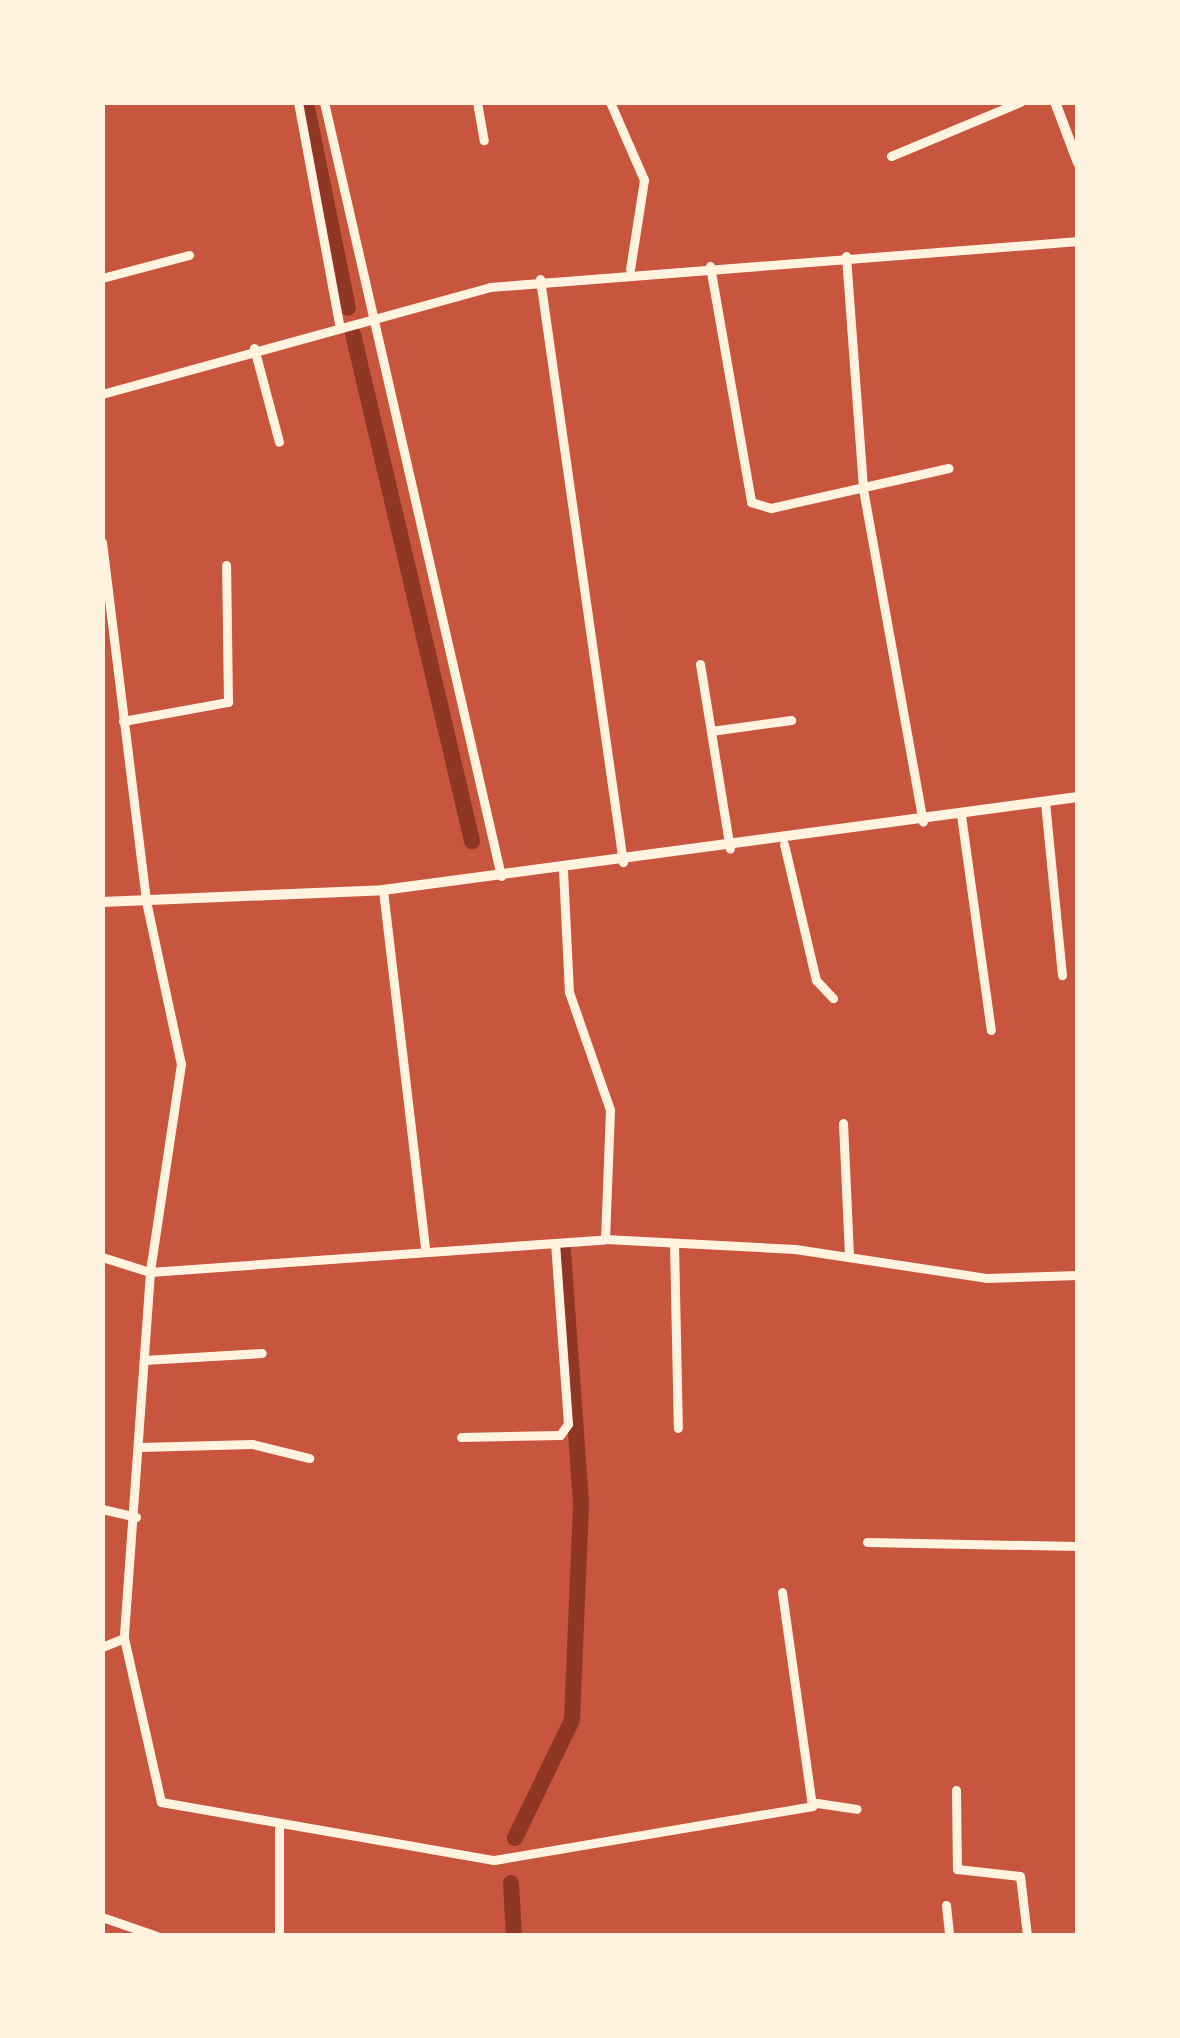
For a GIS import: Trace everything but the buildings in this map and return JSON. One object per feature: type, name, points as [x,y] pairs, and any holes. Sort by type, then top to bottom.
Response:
[{"type":"street","points":[[298,102],[339,324]]},
{"type":"street","points":[[324,102],[368,314],[501,876]]},
{"type":"street","points":[[477,102],[484,140]]},
{"type":"street","points":[[610,102],[644,180],[631,269]]},
{"type":"street","points":[[891,156],[1020,102]]},
{"type":"street","points":[[1055,102],[1078,164]]},
{"type":"street","points":[[102,394],[368,314],[540,279],[1078,241]]},
{"type":"street","points":[[102,278],[189,255]]},
{"type":"street","points":[[846,256],[862,490],[922,822]]},
{"type":"street","points":[[710,266],[751,502],[862,490],[949,468]]},
{"type":"street","points":[[540,279],[623,862]]},
{"type":"street","points":[[254,349],[279,442]]},
{"type":"street","points":[[102,542],[146,901],[181,1064],[150,1272],[124,1638],[161,1802],[279,1829],[494,1860],[817,1803],[857,1809]]},
{"type":"street","points":[[123,721],[228,702],[226,565]]},
{"type":"street","points":[[102,658],[116,655]]},
{"type":"street","points":[[700,664],[730,849]]},
{"type":"street","points":[[711,731],[791,720]]},
{"type":"street","points":[[102,902],[383,890],[784,844],[1078,797]]},
{"type":"street","points":[[1045,802],[1062,975]]},
{"type":"street","points":[[962,815],[992,1030]]},
{"type":"street","points":[[784,844],[816,980],[833,998]]},
{"type":"street","points":[[563,870],[569,992],[610,1110],[605,1239]]},
{"type":"street","points":[[383,890],[425,1247]]},
{"type":"street","points":[[843,1124],[849,1255]]},
{"type":"street","points":[[102,1257],[150,1272],[425,1247],[605,1239],[849,1255],[986,1278],[1078,1275]]},
{"type":"street","points":[[461,1438],[560,1435],[568,1424],[556,1243]]},
{"type":"street","points":[[674,1243],[678,1428]]},
{"type":"street","points":[[144,1360],[262,1353]]},
{"type":"street","points":[[140,1447],[252,1444],[310,1458]]},
{"type":"street","points":[[102,1509],[136,1516]]},
{"type":"street","points":[[867,1542],[1078,1546]]},
{"type":"street","points":[[782,1592],[817,1803]]},
{"type":"street","points":[[102,1647],[124,1638]]},
{"type":"street","points":[[956,1790],[957,1869],[1020,1876],[1027,1936]]},
{"type":"street","points":[[279,1829],[280,1936]]},
{"type":"street","points":[[946,1905],[949,1936]]},
{"type":"street","points":[[102,1917],[157,1936]]},
{"type":"waterway","points":[[306,102],[348,308]]},
{"type":"waterway","points":[[353,334],[472,841]]},
{"type":"waterway","points":[[515,1838],[572,1720],[581,1503],[563,1250]]},
{"type":"waterway","points":[[511,1883],[514,1936]]}]
